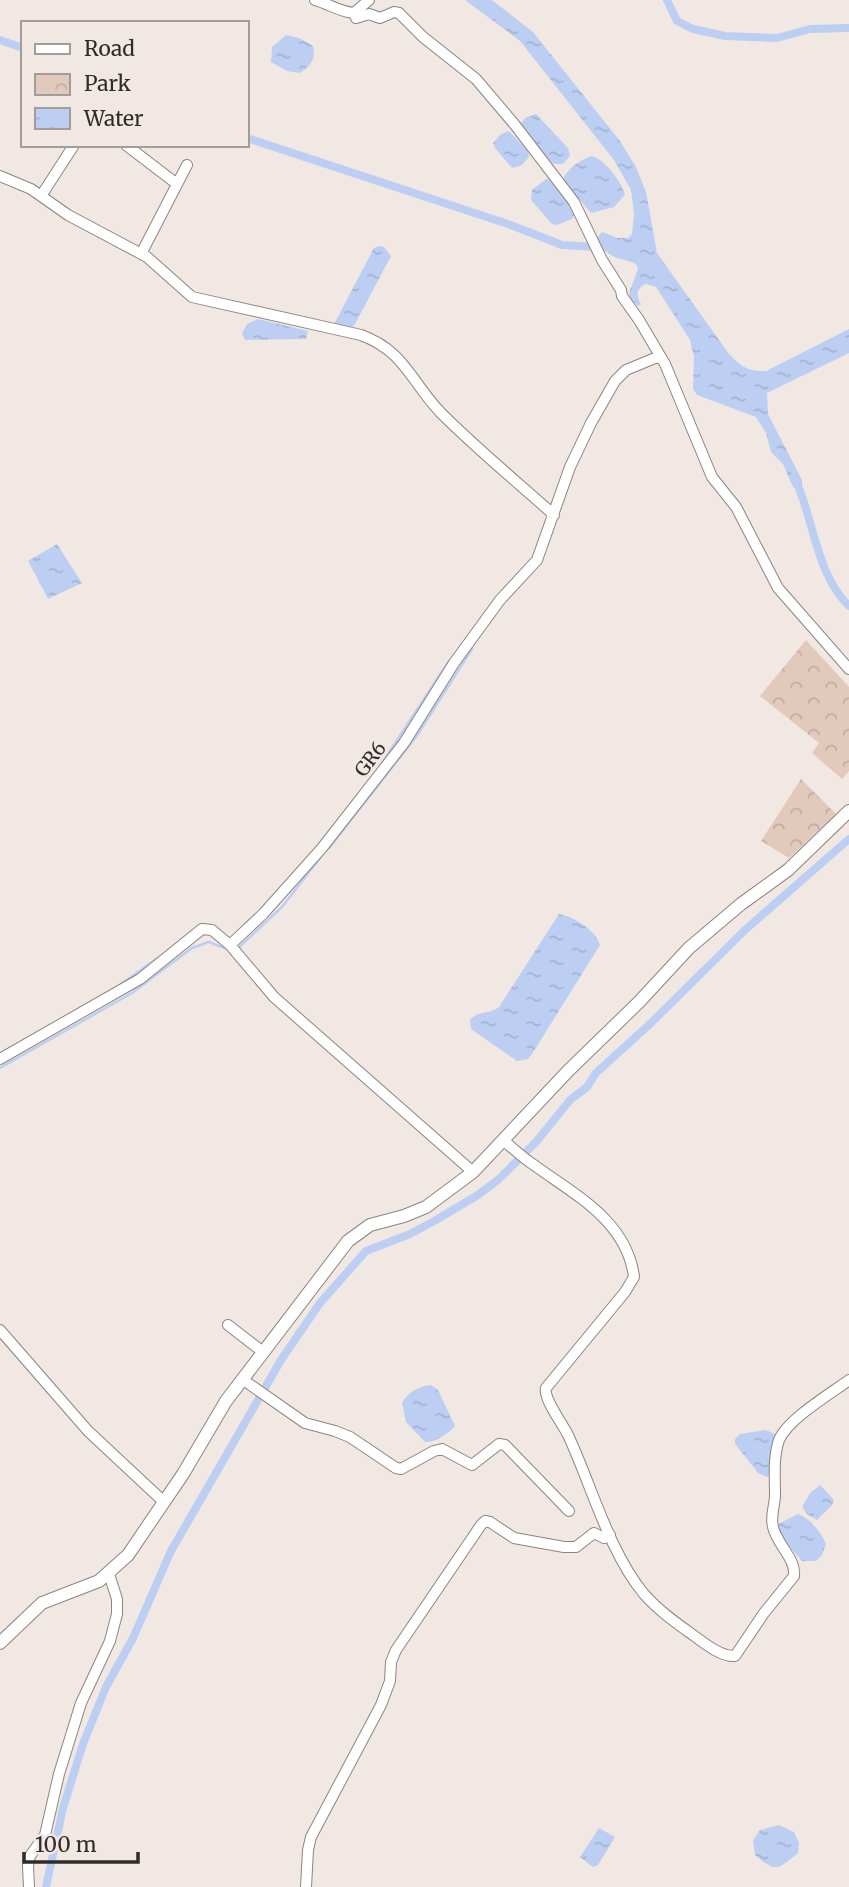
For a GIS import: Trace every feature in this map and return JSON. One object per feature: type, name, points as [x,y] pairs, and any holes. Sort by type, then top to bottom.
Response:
[{"type":"main road","points":[[0,1643],[42,1603],[99,1581],[128,1555],[226,1401],[348,1241],[360,1231],[426,1207],[506,1143],[568,1071],[639,1002],[689,948],[741,904],[788,870],[849,811]]},
{"type":"street","points":[[315,0],[354,13],[356,18],[369,14],[380,18],[394,12],[399,13],[423,37],[476,79],[556,177],[574,202],[602,260],[618,283],[624,300],[660,356],[712,477],[736,507],[778,588],[849,669]]},
{"type":"street","points":[[354,13],[369,0]]},
{"type":"street","points":[[41,196],[73,147]]},
{"type":"street","points":[[129,147],[177,184]]},
{"type":"street","points":[[141,254],[187,165]]},
{"type":"street","points":[[0,176],[31,189],[68,215],[155,262],[192,297],[361,335],[385,346],[398,356],[440,411],[554,515]]},
{"type":"street","name":"GR6","points":[[230,945],[263,914],[322,848],[396,754],[454,663],[500,600],[537,560],[570,467],[615,381],[626,370],[660,356]]},
{"type":"street","points":[[0,1059],[140,979],[202,929],[212,930],[230,945],[274,997],[472,1172]]},
{"type":"street","points":[[506,1143],[583,1200],[607,1221],[622,1239],[633,1266],[634,1277],[545,1393],[568,1435],[610,1535],[643,1592],[666,1615],[729,1656],[735,1656],[764,1613],[794,1576],[792,1561],[772,1526],[774,1479],[780,1438],[792,1423],[849,1380]]},
{"type":"street","points":[[228,1325],[263,1352]]},
{"type":"street","points":[[0,1330],[88,1431],[164,1502]]},
{"type":"street","points":[[242,1379],[305,1423],[350,1437],[401,1469],[442,1449],[472,1465],[499,1444],[505,1445],[569,1511]]},
{"type":"street","points":[[306,1887],[311,1837],[381,1704],[390,1681],[391,1662],[396,1650],[481,1525],[485,1521],[490,1522],[514,1538],[564,1547],[576,1547],[594,1533],[604,1538],[610,1535]]},
{"type":"street","points":[[29,1887],[30,1856],[45,1835],[81,1703],[113,1632],[117,1599],[109,1574]]},
{"type":"green space","points":[[806,640],[849,687],[849,771],[842,779],[812,753],[819,743],[760,696]]},
{"type":"green space","points":[[801,779],[836,814],[789,858],[761,841]]},
{"type":"water","points":[[465,0],[492,0],[533,32],[620,141],[636,167],[646,192],[657,253],[729,354],[738,362],[754,371],[766,371],[849,329],[849,353],[767,393],[768,414],[802,480],[802,488],[798,490],[793,487],[783,464],[771,452],[766,433],[756,417],[697,395],[693,389],[694,357],[690,340],[656,287],[646,284],[640,288],[638,295],[641,304],[638,306],[630,299],[629,293],[638,269],[636,264],[610,255],[597,238],[602,232],[618,238],[628,238],[632,234],[634,214],[631,190],[614,160],[520,41]]},
{"type":"water","points":[[286,35],[299,38],[313,46],[312,62],[300,73],[287,71],[271,62],[272,47]]},
{"type":"water","points":[[536,114],[568,148],[570,156],[563,164],[550,161],[521,126],[525,118]]},
{"type":"water","points":[[509,131],[528,151],[529,157],[522,165],[512,168],[493,143],[501,134]]},
{"type":"water","points":[[591,156],[612,171],[625,195],[614,207],[591,213],[563,180],[574,165]]},
{"type":"water","points":[[546,179],[552,180],[570,201],[575,214],[572,219],[557,225],[552,224],[531,200],[532,190]]},
{"type":"water","points":[[384,247],[391,256],[355,324],[351,328],[334,324],[374,248]]},
{"type":"water","points":[[258,319],[308,331],[306,339],[245,340],[242,333],[247,324]]},
{"type":"water","points":[[57,544],[82,583],[48,599],[28,561]]},
{"type":"water","points":[[559,914],[583,925],[594,934],[600,945],[532,1054],[528,1059],[517,1061],[471,1029],[470,1020],[476,1015],[499,1007]]},
{"type":"water","points":[[431,1385],[438,1390],[455,1426],[442,1437],[425,1442],[406,1422],[402,1403],[414,1390]]},
{"type":"water","points":[[766,1430],[777,1435],[770,1475],[767,1477],[758,1473],[735,1444],[735,1439],[740,1434]]},
{"type":"water","points":[[820,1485],[834,1500],[817,1520],[802,1507],[810,1493]]},
{"type":"water","points":[[798,1514],[815,1526],[826,1544],[822,1555],[816,1561],[802,1561],[776,1528]]},
{"type":"water","points":[[779,1825],[794,1832],[799,1843],[798,1853],[781,1866],[772,1867],[755,1855],[753,1840],[760,1830]]},
{"type":"water","points":[[599,1828],[615,1837],[598,1865],[593,1867],[580,1857]]},
{"type":"waterway","points":[[667,0],[677,21],[693,29],[725,36],[777,38],[810,29],[849,28]]},
{"type":"waterway","points":[[0,40],[21,47]]},
{"type":"waterway","points":[[248,138],[508,224],[562,245],[614,248]]},
{"type":"waterway","points":[[796,481],[822,563],[838,593],[849,606]]},
{"type":"waterway","points":[[329,848],[416,737],[472,649]]},
{"type":"waterway","points":[[382,763],[449,661]]},
{"type":"waterway","points":[[46,1887],[63,1808],[83,1744],[106,1687],[133,1638],[171,1551],[281,1360],[320,1303],[366,1251],[410,1234],[436,1220],[499,1179],[536,1142],[570,1100],[587,1087],[596,1073],[745,930],[849,839]]},
{"type":"waterway","points":[[237,949],[282,907],[320,858]]},
{"type":"waterway","points":[[0,1068],[132,993],[192,948],[209,942],[229,950]]},
{"type":"waterway","points":[[121,984],[162,955]]}]
